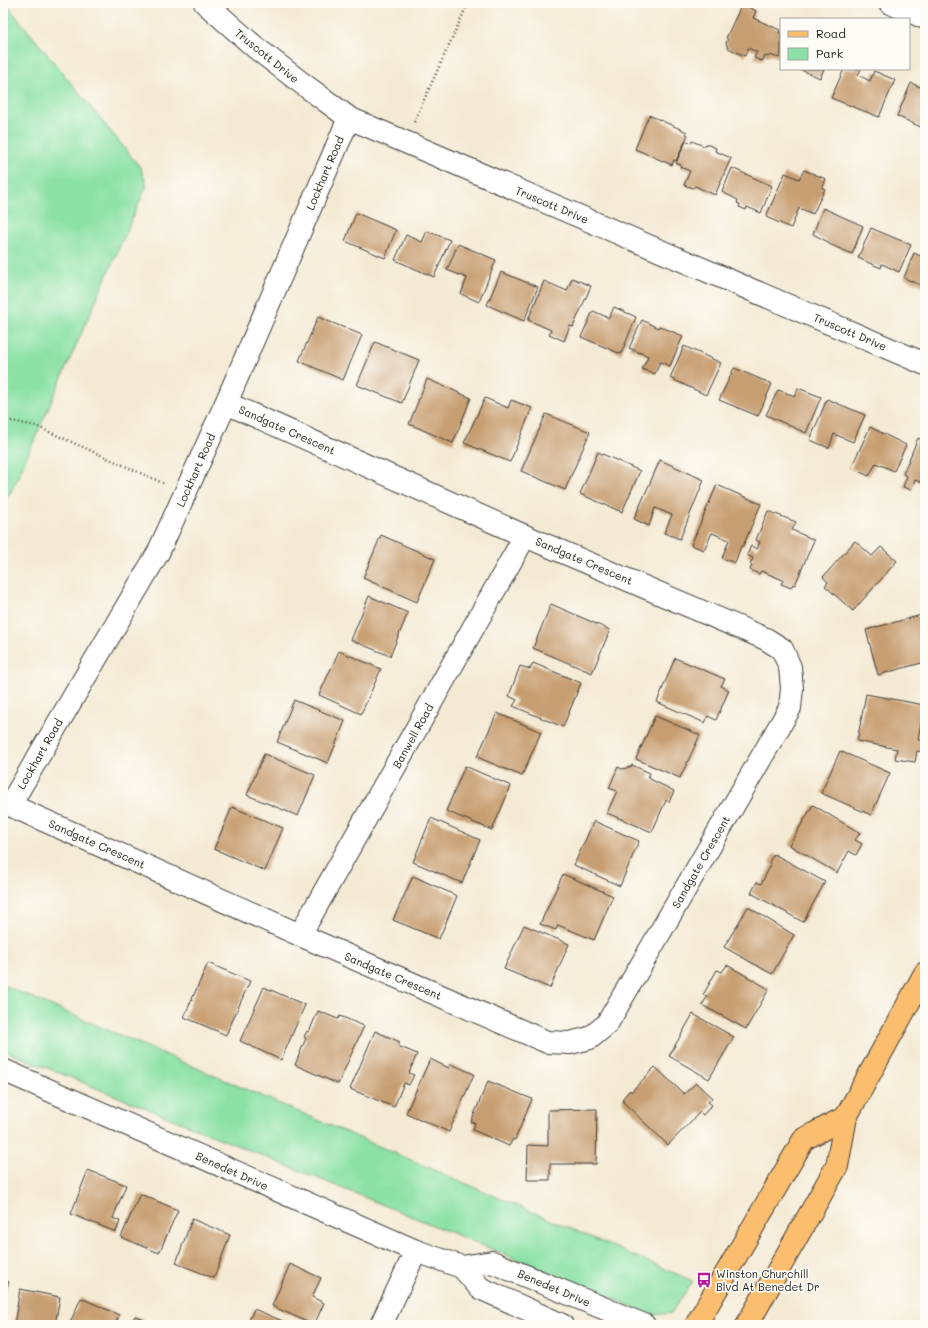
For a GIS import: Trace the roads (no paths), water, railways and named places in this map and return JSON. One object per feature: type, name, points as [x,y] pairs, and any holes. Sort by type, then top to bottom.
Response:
[{"type":"main road","points":[[747,1325],[837,1166],[846,1117],[925,974]]},
{"type":"main road","points":[[696,1325],[804,1139],[846,1117]]},
{"type":"street","name":"Truscott Drive","points":[[205,3],[256,48],[349,118],[925,364]]},
{"type":"street","points":[[890,3],[925,18]]},
{"type":"street","name":"Lockhart Road","points":[[6,804],[158,553],[226,403],[349,118]]},
{"type":"street","name":"Sandgate Crescent","points":[[6,804],[300,935],[547,1042],[570,1043],[590,1038],[607,1024],[790,708],[792,688],[790,667],[782,649],[766,639],[525,536],[226,403]]},
{"type":"street","name":"Banwell Road","points":[[300,935],[525,536]]},
{"type":"street","name":"Benedet Drive","points":[[3,1070],[416,1251],[462,1267],[492,1262],[644,1325]]},
{"type":"street","points":[[381,1325],[416,1251]]},
{"type":"street","points":[[462,1267],[480,1288],[562,1325]]},
{"type":"place","name":"Winston Churchill Blvd At Benedet Dr","points":[[704,1280]]}]
